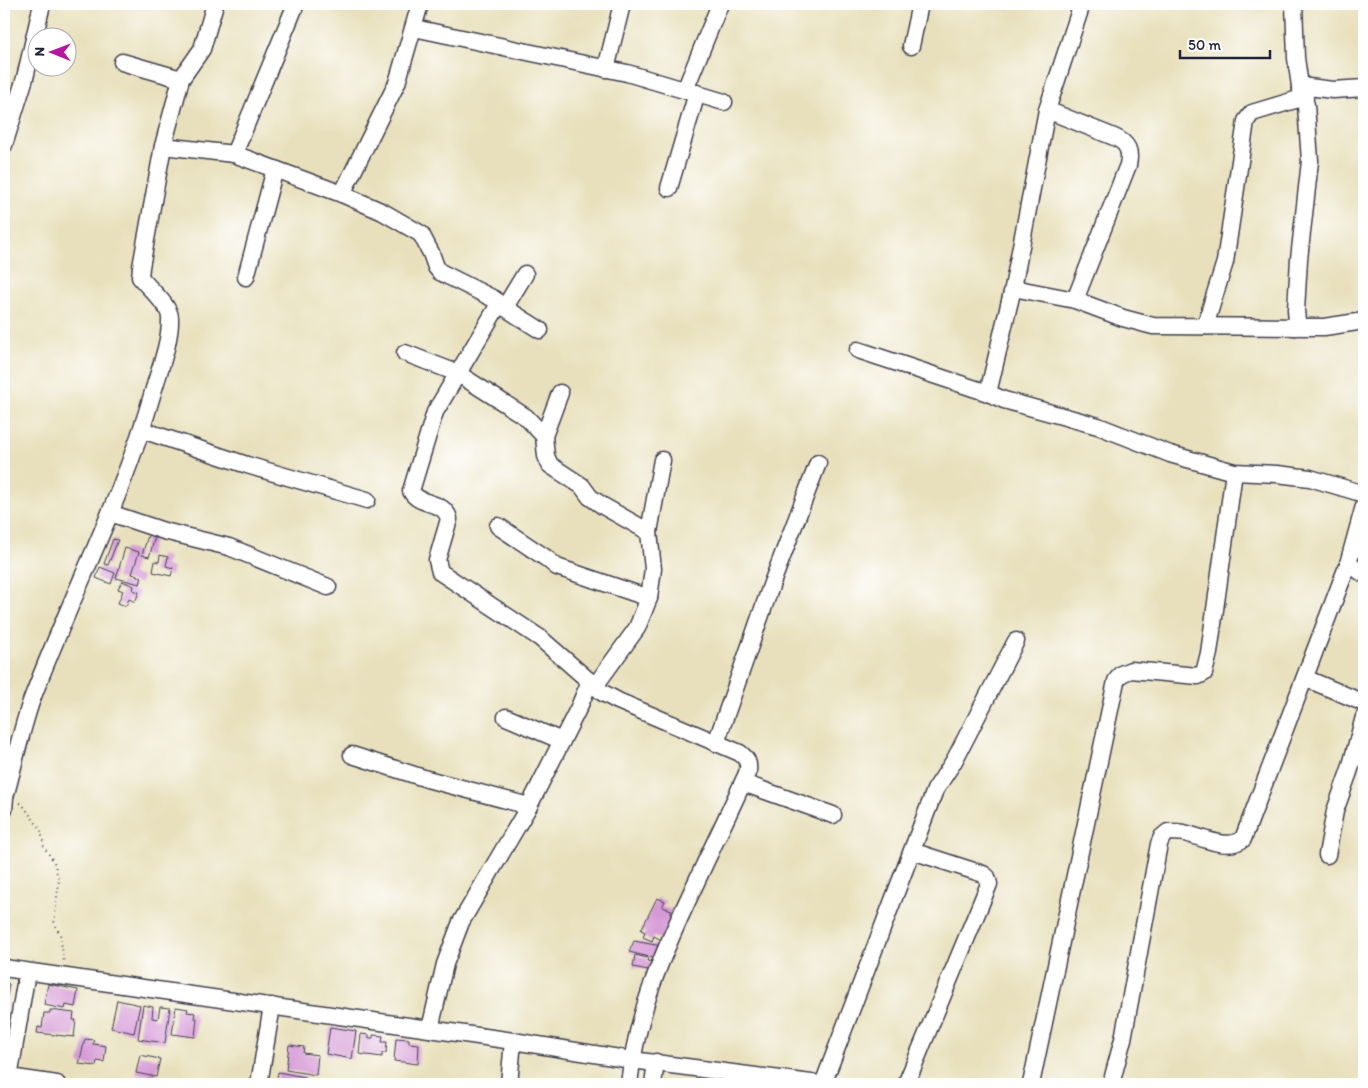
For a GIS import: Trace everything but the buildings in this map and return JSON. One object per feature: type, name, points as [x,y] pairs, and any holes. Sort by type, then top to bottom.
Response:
[{"type":"street","points":[[5,804],[32,700],[110,513],[142,430],[164,352],[170,319],[169,309],[140,277],[163,146],[181,79],[202,49],[215,4]]},
{"type":"street","points":[[234,154],[296,4]]},
{"type":"street","points":[[342,194],[397,83],[420,4]]},
{"type":"street","points":[[606,69],[622,4]]},
{"type":"street","points":[[668,188],[691,92],[720,4]]},
{"type":"street","points":[[911,46],[920,4]]},
{"type":"street","points":[[988,393],[1013,288],[1047,110],[1080,10],[1079,4]]},
{"type":"street","points":[[1294,4],[1296,58],[1309,130],[1310,162],[1299,259],[1297,321],[1295,327]]},
{"type":"street","points":[[4,145],[25,78],[38,5]]},
{"type":"street","points":[[414,28],[606,69],[724,102]]},
{"type":"street","points":[[122,62],[181,79]]},
{"type":"street","points":[[1205,326],[1225,262],[1246,121],[1252,114],[1302,92],[1364,88]]},
{"type":"street","points":[[1047,110],[1122,140],[1128,146],[1130,157],[1075,300]]},
{"type":"street","points":[[163,146],[234,154],[342,194],[383,212],[421,234],[440,272],[494,299],[540,330]]},
{"type":"street","points":[[246,277],[275,169]]},
{"type":"street","points":[[525,274],[457,373],[435,412],[411,491],[417,499],[444,509],[448,514],[449,519],[437,560],[440,572],[540,638],[604,693],[618,701],[740,753],[746,758],[749,765],[743,783],[665,949],[644,1005],[632,1060],[629,1084]]},
{"type":"street","points":[[1013,288],[1075,300],[1123,318],[1153,326],[1324,327],[1364,321]]},
{"type":"street","points":[[858,350],[1004,400],[1098,426],[1170,454],[1234,472],[1310,478],[1364,494]]},
{"type":"street","points":[[405,353],[457,373],[526,417],[544,436]]},
{"type":"street","points":[[560,393],[544,436],[546,456],[550,465],[582,486],[590,497],[603,506],[649,532]]},
{"type":"street","points":[[142,430],[247,465],[367,500]]},
{"type":"street","points":[[430,1029],[445,964],[461,922],[529,806],[592,683],[637,628],[649,598],[653,568],[649,532],[662,460]]},
{"type":"street","points":[[716,743],[772,583],[818,463]]},
{"type":"street","points":[[1031,1084],[1116,681],[1120,674],[1132,670],[1198,676],[1204,672],[1209,652],[1234,472]]},
{"type":"street","points":[[1111,1084],[1123,1039],[1159,844],[1162,837],[1168,832],[1183,833],[1225,844],[1238,843],[1243,839],[1348,564],[1364,506]]},
{"type":"street","points":[[110,513],[164,531],[229,547],[328,587]]},
{"type":"street","points":[[498,526],[557,567],[649,598]]},
{"type":"street","points":[[1348,564],[1364,574]]},
{"type":"street","points":[[823,1084],[936,790],[954,760],[1016,641]]},
{"type":"street","points":[[1305,678],[1364,703]]},
{"type":"street","points":[[506,717],[562,741]]},
{"type":"street","points":[[1327,855],[1335,810],[1350,769],[1364,717]]},
{"type":"street","points":[[352,755],[427,779],[529,806]]},
{"type":"street","points":[[743,783],[833,815]]},
{"type":"street","points":[[906,1084],[989,884],[987,877],[983,874],[912,851]]},
{"type":"street","points":[[4,968],[513,1041],[632,1060],[818,1084]]},
{"type":"street","points":[[27,972],[9,1081],[57,1084]]},
{"type":"street","points":[[259,1084],[272,1006]]},
{"type":"street","points":[[509,1084],[513,1041]]},
{"type":"street","points":[[653,1084],[656,1062]]},
{"type":"path","points":[[5,804],[22,804],[41,830],[44,847],[54,862],[59,880],[54,924],[60,934],[64,956],[64,976]]}]
